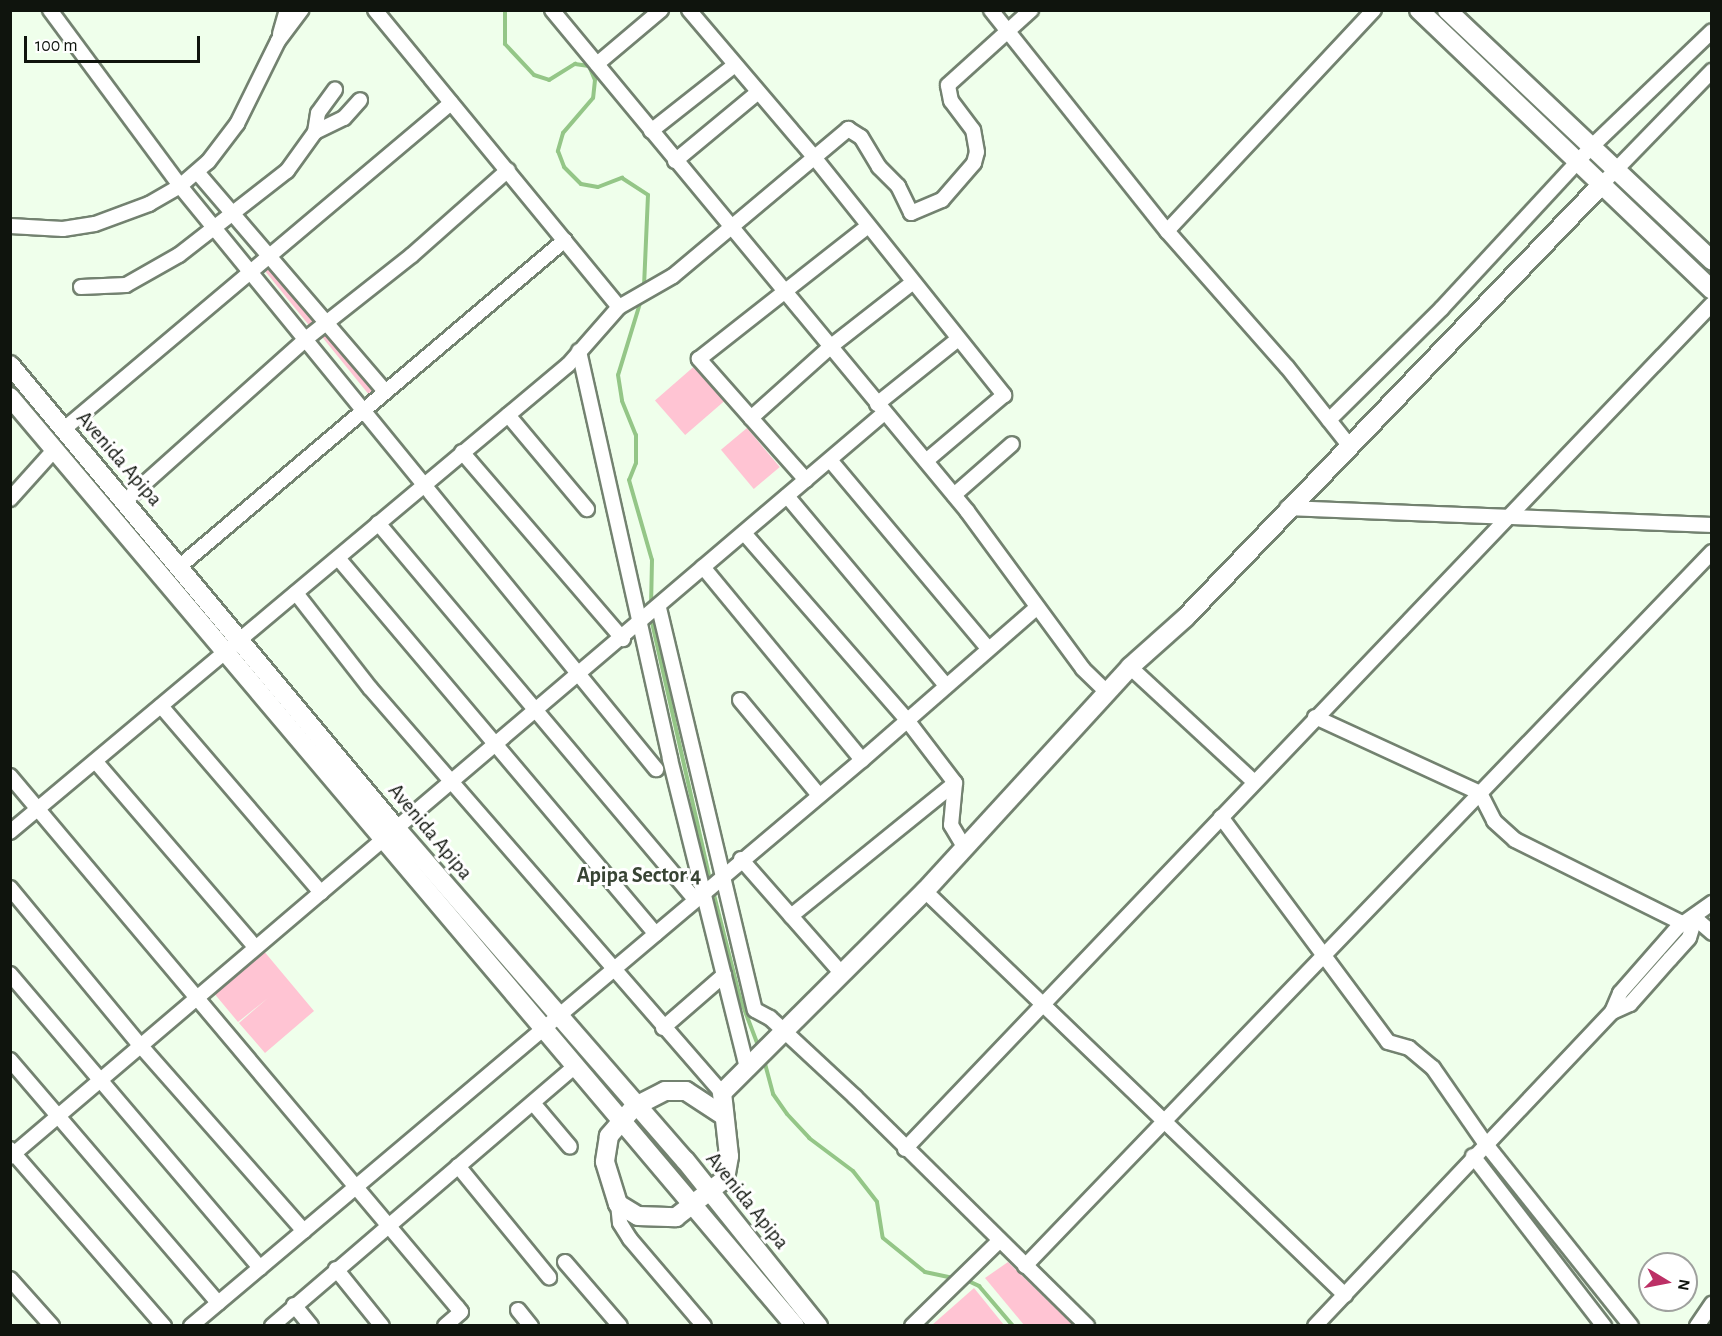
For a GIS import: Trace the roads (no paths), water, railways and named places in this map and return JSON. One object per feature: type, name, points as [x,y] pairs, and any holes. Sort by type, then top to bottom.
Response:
[{"type":"street","points":[[50,10],[180,186],[251,268],[364,408],[421,485],[581,674],[656,769]]},
{"type":"street","points":[[10,226],[63,229],[94,224],[149,204],[180,186],[197,172],[237,124],[278,41],[287,10]]},
{"type":"street","points":[[278,41],[301,10]]},
{"type":"street","points":[[375,10],[619,307]]},
{"type":"street","points":[[552,10],[880,409],[954,495],[1036,608],[1107,692]]},
{"type":"street","points":[[597,64],[661,10]]},
{"type":"street","points":[[689,10],[814,157],[912,284],[1004,394],[926,461]]},
{"type":"street","points":[[991,10],[1167,231],[1348,444]]},
{"type":"street","points":[[10,832],[241,640],[421,485],[508,416],[579,351],[619,307],[658,287],[848,129],[855,132],[898,186],[911,213],[933,207],[974,163],[977,152],[973,130],[951,101],[948,85],[1010,33],[1031,10]]},
{"type":"street","points":[[1167,231],[1374,10]]},
{"type":"street","points":[[1419,10],[1608,177],[1712,261]]},
{"type":"street","points":[[1447,10],[1583,155]]},
{"type":"street","points":[[1329,420],[1583,155],[1712,31]]},
{"type":"street","points":[[651,131],[735,65]]},
{"type":"street","points":[[722,1094],[925,891],[1130,667],[1185,618],[1348,444],[1712,71]]},
{"type":"street","points":[[81,287],[126,285],[216,229],[287,171],[315,132],[318,113],[335,90]]},
{"type":"street","points":[[675,161],[758,92]]},
{"type":"street","points":[[315,132],[344,118],[360,100]]},
{"type":"street","points":[[64,429],[266,255],[452,103]]},
{"type":"street","points":[[126,500],[307,338],[412,255],[508,170]]},
{"type":"street","points":[[197,172],[385,391]]},
{"type":"street","points":[[1608,177],[1712,290]]},
{"type":"street","points":[[806,480],[699,359],[867,227]]},
{"type":"street","points":[[180,566],[565,240]]},
{"type":"street","points":[[751,418],[830,347],[912,284]]},
{"type":"street","points":[[905,1149],[1044,1009],[1253,781],[1712,304]]},
{"type":"street","points":[[164,1326],[12,1153],[102,1081],[140,1044],[254,946],[383,842],[450,778],[492,743],[540,710],[623,639],[703,567],[830,460],[880,409],[958,339]]},
{"type":"street","points":[[579,351],[699,894],[724,975],[747,1067]]},
{"type":"street","name":"Avenida Apipa","points":[[10,365],[126,500],[396,828],[552,1023],[578,1065],[629,1111],[712,1193],[818,1326]]},
{"type":"street","name":"Avenida Apipa","points":[[10,396],[383,842],[552,1023],[629,1111],[696,1206],[793,1325]]},
{"type":"street","points":[[508,416],[587,509]]},
{"type":"street","points":[[954,495],[1012,444]]},
{"type":"street","points":[[10,499],[55,449]]},
{"type":"street","points":[[462,452],[623,639]]},
{"type":"street","points":[[830,460],[988,648]]},
{"type":"street","points":[[788,496],[945,684]]},
{"type":"street","points":[[1287,508],[1712,525]]},
{"type":"street","points":[[378,523],[699,894]]},
{"type":"street","points":[[744,533],[907,720],[955,783],[951,825],[965,848]]},
{"type":"street","points":[[1025,1266],[1712,552]]},
{"type":"street","points":[[338,558],[492,743],[656,934]]},
{"type":"street","points":[[703,567],[862,760]]},
{"type":"street","points":[[296,593],[450,778],[722,1094],[722,1114],[729,1156],[725,1179],[712,1193],[696,1206],[676,1217],[655,1219],[638,1216],[618,1204]]},
{"type":"street","points":[[659,608],[756,1010],[784,1032],[1087,1326]]},
{"type":"street","points":[[191,1326],[552,1023],[699,894],[862,760],[945,684],[1036,608]]},
{"type":"street","points":[[1130,667],[1253,781]]},
{"type":"street","points":[[741,700],[819,795]]},
{"type":"street","points":[[161,706],[321,893]]},
{"type":"street","points":[[1315,717],[1480,793],[1494,821],[1515,840],[1712,933]]},
{"type":"street","points":[[96,762],[254,946]]},
{"type":"street","points":[[10,776],[461,1312],[445,1326]]},
{"type":"street","points":[[791,916],[955,783]]},
{"type":"street","points":[[1221,817],[1321,956],[1388,1042],[1409,1048],[1433,1068],[1485,1143],[1631,1326]]},
{"type":"street","points":[[741,859],[841,973]]},
{"type":"street","points":[[10,888],[140,1044],[304,1231]]},
{"type":"street","points":[[925,891],[1044,1009],[1345,1295]]},
{"type":"street","points":[[1689,921],[1712,903]]},
{"type":"street","points":[[1315,1326],[1485,1143],[1612,1012],[1630,1004],[1689,938],[1689,921]]},
{"type":"street","points":[[10,974],[260,1268]]},
{"type":"street","points":[[663,1028],[724,975]]},
{"type":"street","points":[[10,1060],[218,1303]]},
{"type":"street","points":[[272,1326],[388,1224],[578,1065]]},
{"type":"street","points":[[704,1326],[630,1239],[620,1223],[618,1204],[604,1162],[609,1136],[629,1111],[665,1091],[686,1091],[722,1114]]},
{"type":"street","points":[[533,1103],[570,1147]]},
{"type":"street","points":[[1473,1156],[1604,1326]]},
{"type":"street","points":[[458,1167],[549,1277]]},
{"type":"street","points":[[912,1326],[999,1241]]},
{"type":"street","points":[[565,1262],[620,1326]]},
{"type":"street","points":[[336,1269],[382,1326]]},
{"type":"street","points":[[10,1280],[52,1326]]},
{"type":"street","points":[[294,1305],[311,1326]]},
{"type":"street","points":[[1697,1326],[1711,1306]]},
{"type":"street","points":[[518,1310],[531,1326]]},
{"type":"waterway","points":[[505,10],[505,44],[534,75],[549,80],[575,64],[589,66],[595,80],[593,98],[563,133],[558,151],[564,167],[581,184],[598,187],[622,178],[648,195],[644,287]]},
{"type":"waterway","points":[[641,300],[618,375],[622,401],[636,435],[636,463],[629,480],[652,560],[651,607]]},
{"type":"waterway","points":[[651,618],[709,875]]},
{"type":"waterway","points":[[714,895],[740,998],[759,1048]]},
{"type":"waterway","points":[[764,1060],[773,1094],[787,1114],[809,1138],[853,1171],[877,1202],[883,1238],[925,1272],[954,1278]]},
{"type":"waterway","points":[[964,1279],[979,1286],[1013,1326]]},
{"type":"district","name":"Apipa Sector 4","points":[[639,876]]}]
